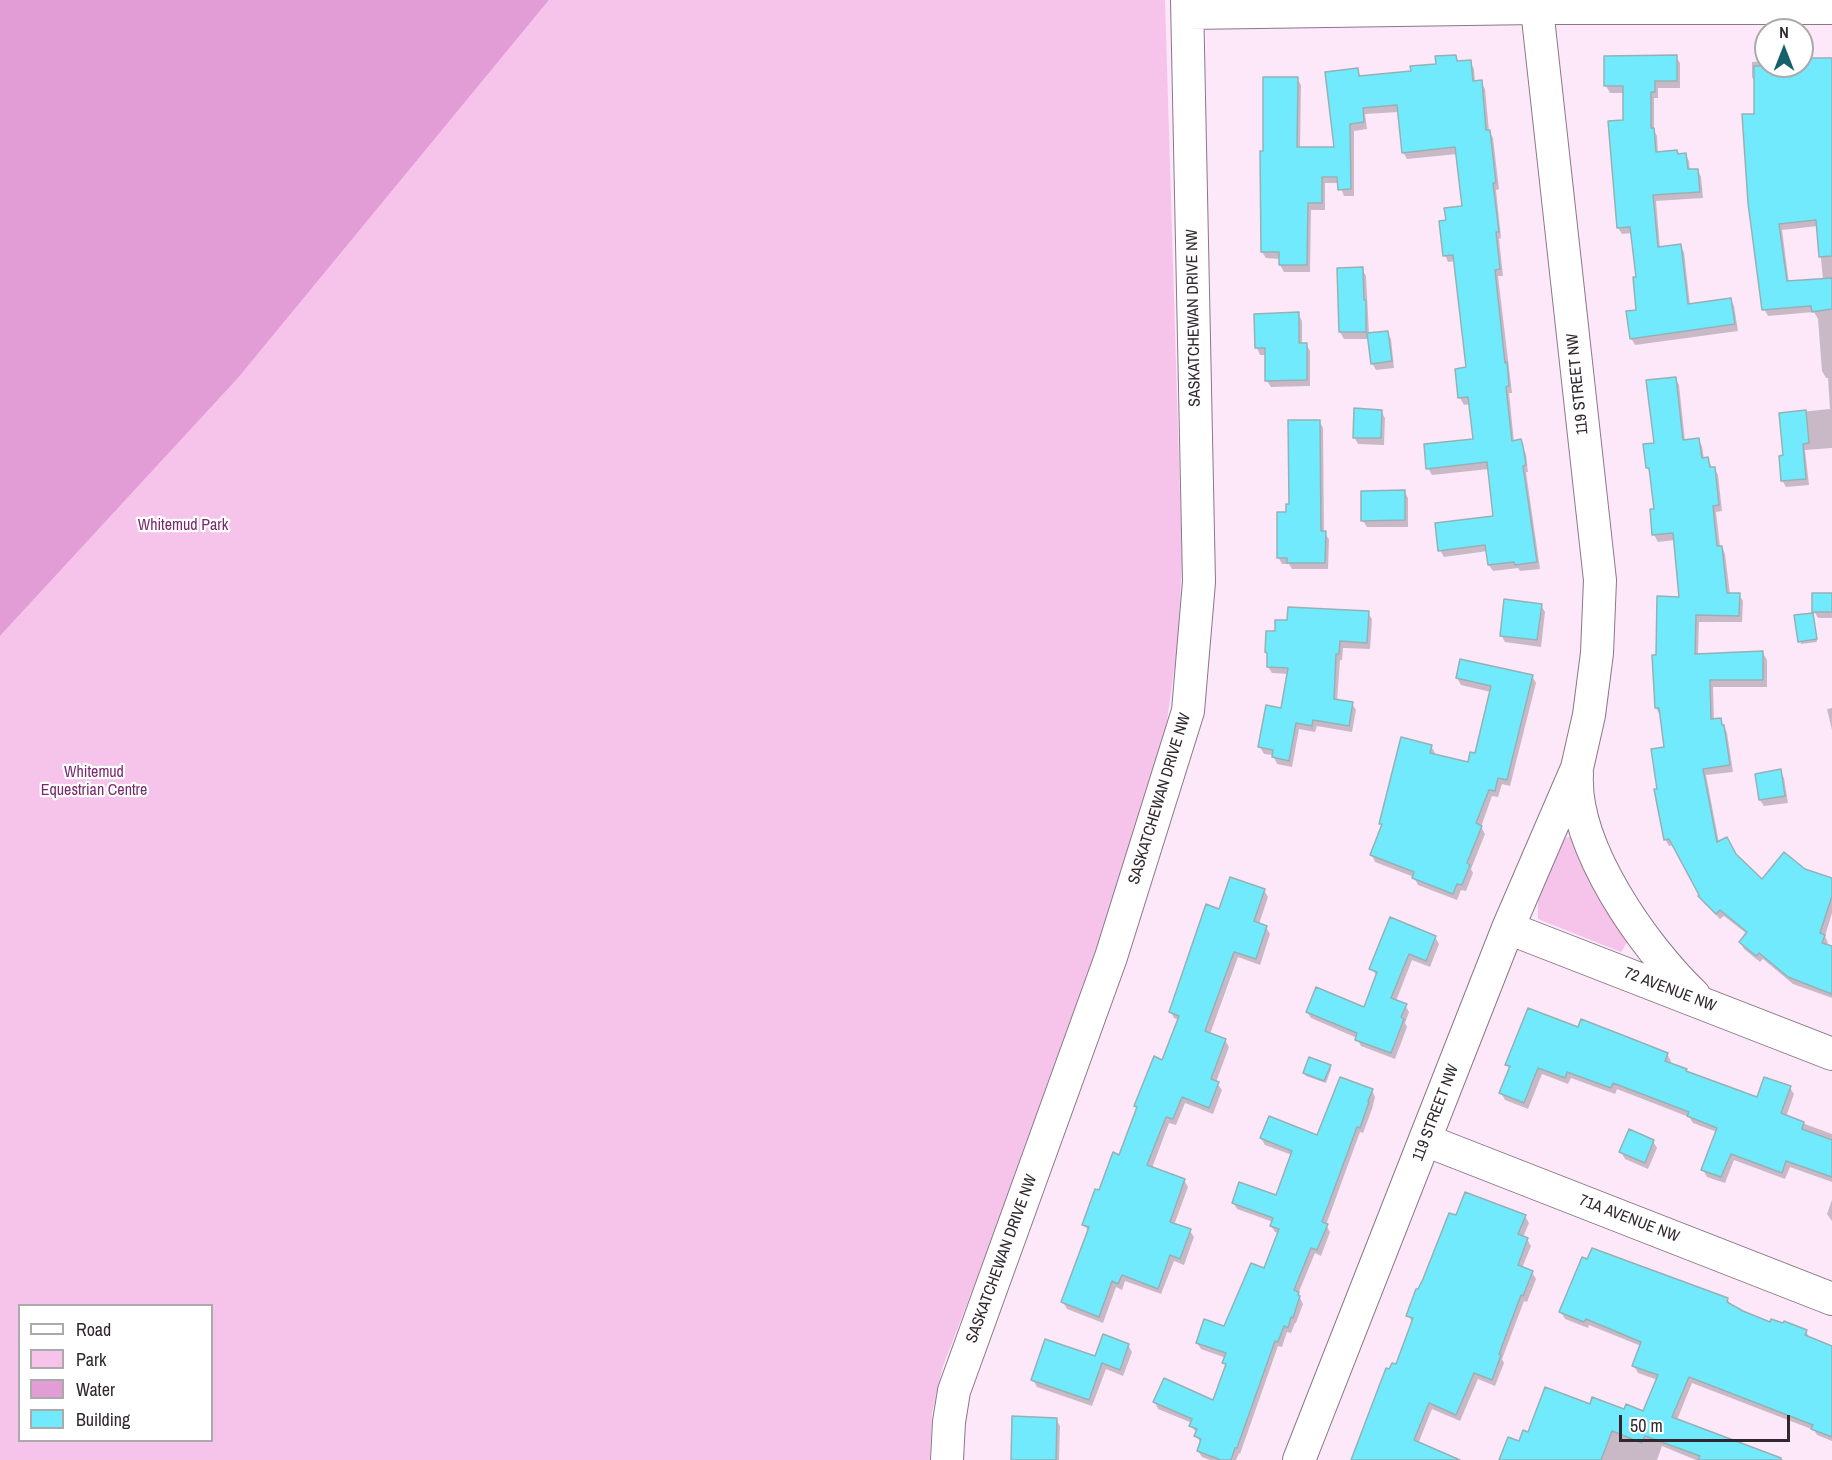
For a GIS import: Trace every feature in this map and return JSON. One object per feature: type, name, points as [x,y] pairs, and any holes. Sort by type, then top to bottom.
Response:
[{"type":"street","points":[[1188,6],[1536,4],[1832,8]]},
{"type":"street","name":"119 STREET NW","points":[[1536,4],[1600,580],[1597,653],[1589,715],[1577,768],[1576,788],[1581,818],[1602,868],[1632,921],[1652,950],[1701,1002]]},
{"type":"street","name":"SASKATCHEWAN DRIVE NW","points":[[947,1460],[949,1422],[954,1391],[1111,957],[1188,711],[1198,582],[1188,6]]},
{"type":"street","name":"119 STREET NW","points":[[1299,1460],[1508,928],[1577,768]]},
{"type":"street","name":"72 AVENUE NW","points":[[1508,928],[1832,1054]]},
{"type":"street","name":"71A AVENUE NW","points":[[1425,1140],[1832,1299]]},
{"type":"green space","points":[[549,0],[1165,0],[1182,562],[1178,643],[1164,742],[1118,913],[943,1366],[932,1413],[930,1460],[0,1460],[0,636],[238,378]]},
{"type":"green space","points":[[1573,837],[1630,938],[1621,952],[1538,919],[1538,899],[1563,840]]},
{"type":"water","points":[[0,0],[549,0],[238,378],[0,636]]},
{"type":"building","points":[[1456,55],[1457,61],[1471,60],[1473,81],[1482,80],[1486,130],[1490,130],[1499,232],[1496,232],[1500,269],[1495,270],[1505,363],[1507,362],[1509,386],[1506,387],[1512,441],[1521,439],[1523,446],[1526,465],[1523,466],[1537,562],[1488,565],[1485,545],[1438,551],[1435,523],[1493,516],[1487,462],[1426,469],[1424,444],[1473,439],[1468,397],[1458,398],[1455,369],[1466,367],[1453,255],[1443,256],[1439,221],[1446,220],[1444,208],[1462,206],[1455,147],[1402,153],[1397,105],[1363,108],[1364,122],[1350,124],[1351,189],[1338,190],[1337,177],[1322,177],[1322,203],[1308,203],[1307,265],[1279,265],[1279,252],[1261,252],[1260,151],[1263,151],[1263,77],[1298,77],[1297,147],[1334,147],[1325,72],[1358,68],[1359,76],[1411,71],[1410,66],[1436,64],[1435,56]]},
{"type":"building","points":[[1677,55],[1677,81],[1655,81],[1655,92],[1651,92],[1651,128],[1654,128],[1656,152],[1677,150],[1678,154],[1686,153],[1688,169],[1698,169],[1700,192],[1653,195],[1658,247],[1681,244],[1688,304],[1731,298],[1735,324],[1630,339],[1626,311],[1636,310],[1633,277],[1636,277],[1630,227],[1617,228],[1608,121],[1623,120],[1623,86],[1604,86],[1604,56]]},
{"type":"building","points":[[1814,58],[1832,58],[1832,256],[1819,257],[1816,220],[1779,224],[1787,281],[1832,278],[1832,309],[1812,312],[1811,306],[1762,310],[1748,203],[1742,114],[1754,114],[1754,78],[1814,78]]},
{"type":"building","points":[[1363,267],[1366,332],[1339,332],[1337,268]]},
{"type":"building","points":[[1299,312],[1299,343],[1307,343],[1307,380],[1265,381],[1265,348],[1255,348],[1254,314]]},
{"type":"building","points":[[1388,331],[1392,361],[1371,364],[1367,333]]},
{"type":"building","points":[[1676,377],[1683,440],[1699,438],[1702,458],[1708,457],[1710,467],[1715,467],[1719,505],[1713,506],[1717,546],[1722,546],[1727,593],[1740,593],[1739,616],[1696,615],[1695,654],[1763,651],[1763,680],[1710,680],[1711,719],[1721,718],[1722,725],[1724,725],[1730,765],[1703,769],[1717,842],[1727,837],[1736,854],[1762,879],[1784,852],[1805,869],[1832,878],[1832,896],[1820,933],[1825,935],[1822,943],[1832,946],[1832,994],[1788,977],[1759,953],[1756,956],[1739,942],[1747,932],[1720,910],[1716,914],[1698,896],[1669,839],[1664,840],[1654,789],[1657,789],[1651,749],[1664,747],[1659,708],[1655,708],[1652,655],[1656,655],[1657,596],[1679,597],[1673,533],[1652,535],[1650,509],[1654,509],[1649,468],[1646,468],[1643,444],[1654,443],[1646,380]]},
{"type":"building","points":[[1354,408],[1382,410],[1381,438],[1353,438]]},
{"type":"building","points":[[1806,410],[1809,443],[1803,444],[1806,479],[1781,481],[1779,456],[1783,455],[1779,413]]},
{"type":"building","points":[[1288,420],[1320,420],[1321,531],[1326,531],[1325,563],[1287,563],[1287,558],[1277,558],[1277,512],[1286,512],[1286,504],[1289,504]]},
{"type":"building","points":[[1405,490],[1405,520],[1361,521],[1361,491]]},
{"type":"building","points":[[1812,593],[1832,593],[1832,612],[1812,612]]},
{"type":"building","points":[[1504,599],[1542,604],[1537,640],[1500,636]]},
{"type":"building","points":[[1288,607],[1369,611],[1367,643],[1340,641],[1339,654],[1336,654],[1334,699],[1353,702],[1349,726],[1313,720],[1312,726],[1296,723],[1289,761],[1272,757],[1273,750],[1258,747],[1266,705],[1281,708],[1288,668],[1267,667],[1266,631],[1275,631],[1275,620],[1287,620]]},
{"type":"building","points":[[1813,613],[1817,639],[1798,642],[1794,615]]},
{"type":"building","points":[[1460,659],[1533,675],[1507,780],[1498,778],[1495,791],[1489,790],[1476,823],[1482,826],[1467,863],[1470,865],[1462,885],[1457,884],[1453,894],[1412,878],[1414,872],[1370,855],[1382,824],[1379,824],[1401,737],[1432,745],[1430,753],[1468,762],[1470,752],[1475,753],[1491,686],[1456,678]]},
{"type":"building","points":[[1781,769],[1785,796],[1759,800],[1755,774]]},
{"type":"building","points":[[1230,877],[1265,889],[1254,921],[1267,926],[1256,959],[1234,952],[1205,1031],[1226,1039],[1211,1079],[1219,1082],[1209,1108],[1182,1097],[1173,1119],[1166,1117],[1147,1165],[1185,1179],[1170,1222],[1191,1229],[1180,1259],[1170,1255],[1158,1289],[1122,1275],[1118,1284],[1112,1281],[1099,1317],[1061,1302],[1089,1227],[1082,1225],[1095,1189],[1099,1190],[1113,1152],[1119,1155],[1137,1107],[1134,1106],[1154,1056],[1162,1060],[1179,1016],[1169,1012],[1206,904],[1219,909]]},
{"type":"building","points":[[1390,917],[1436,936],[1426,961],[1409,954],[1391,998],[1407,1004],[1401,1017],[1404,1019],[1391,1053],[1355,1040],[1357,1033],[1306,1012],[1316,987],[1364,1007],[1377,972],[1369,969]]},
{"type":"building","points":[[1528,1008],[1578,1027],[1581,1019],[1630,1038],[1668,1053],[1665,1061],[1687,1069],[1686,1071],[1757,1097],[1764,1077],[1791,1086],[1781,1113],[1804,1122],[1802,1129],[1832,1140],[1832,1177],[1786,1161],[1782,1173],[1731,1154],[1721,1177],[1701,1170],[1717,1128],[1687,1116],[1689,1112],[1613,1083],[1611,1088],[1567,1072],[1565,1078],[1538,1068],[1524,1103],[1499,1093],[1510,1066],[1505,1065]]},
{"type":"building","points":[[1309,1057],[1331,1065],[1324,1081],[1303,1073]]},
{"type":"building","points":[[1340,1077],[1373,1089],[1369,1102],[1360,1128],[1357,1127],[1322,1222],[1328,1224],[1317,1250],[1311,1248],[1294,1290],[1299,1292],[1300,1296],[1293,1318],[1291,1317],[1288,1328],[1284,1326],[1278,1342],[1275,1341],[1231,1460],[1221,1460],[1197,1451],[1201,1439],[1194,1436],[1197,1429],[1189,1426],[1192,1419],[1153,1402],[1164,1378],[1213,1400],[1226,1364],[1222,1363],[1226,1353],[1196,1343],[1204,1319],[1224,1326],[1251,1263],[1264,1268],[1279,1229],[1270,1226],[1273,1218],[1232,1203],[1239,1182],[1276,1195],[1292,1151],[1260,1138],[1269,1116],[1317,1135]]},
{"type":"building","points":[[1629,1129],[1654,1140],[1645,1163],[1619,1152]]},
{"type":"building","points":[[1465,1192],[1526,1215],[1518,1234],[1528,1238],[1518,1265],[1533,1271],[1523,1296],[1521,1295],[1492,1380],[1474,1373],[1456,1415],[1429,1403],[1414,1440],[1460,1460],[1351,1460],[1386,1368],[1389,1369],[1392,1363],[1396,1364],[1413,1318],[1406,1316],[1416,1289],[1423,1279],[1449,1213],[1456,1215]]},
{"type":"building","points":[[1592,1248],[1728,1298],[1727,1302],[1770,1322],[1771,1319],[1783,1323],[1784,1321],[1807,1330],[1805,1335],[1832,1346],[1832,1437],[1811,1429],[1813,1425],[1689,1377],[1672,1417],[1781,1458],[1781,1460],[1698,1460],[1700,1456],[1645,1436],[1642,1443],[1612,1431],[1601,1460],[1499,1460],[1508,1437],[1519,1441],[1523,1430],[1528,1432],[1545,1387],[1590,1404],[1592,1397],[1624,1409],[1626,1404],[1643,1411],[1658,1375],[1632,1366],[1641,1342],[1586,1319],[1584,1322],[1559,1312],[1582,1257],[1587,1259]]},
{"type":"building","points":[[1103,1334],[1129,1344],[1120,1370],[1102,1363],[1089,1400],[1031,1380],[1045,1339],[1095,1356]]},
{"type":"building","points":[[1012,1416],[1057,1418],[1056,1460],[1011,1460]]},
{"type":"park label","name":"Whitemud Park","points":[[183,526]]},
{"type":"park label","name":"Whitemud Equestrian Centre","points":[[94,782]]}]
